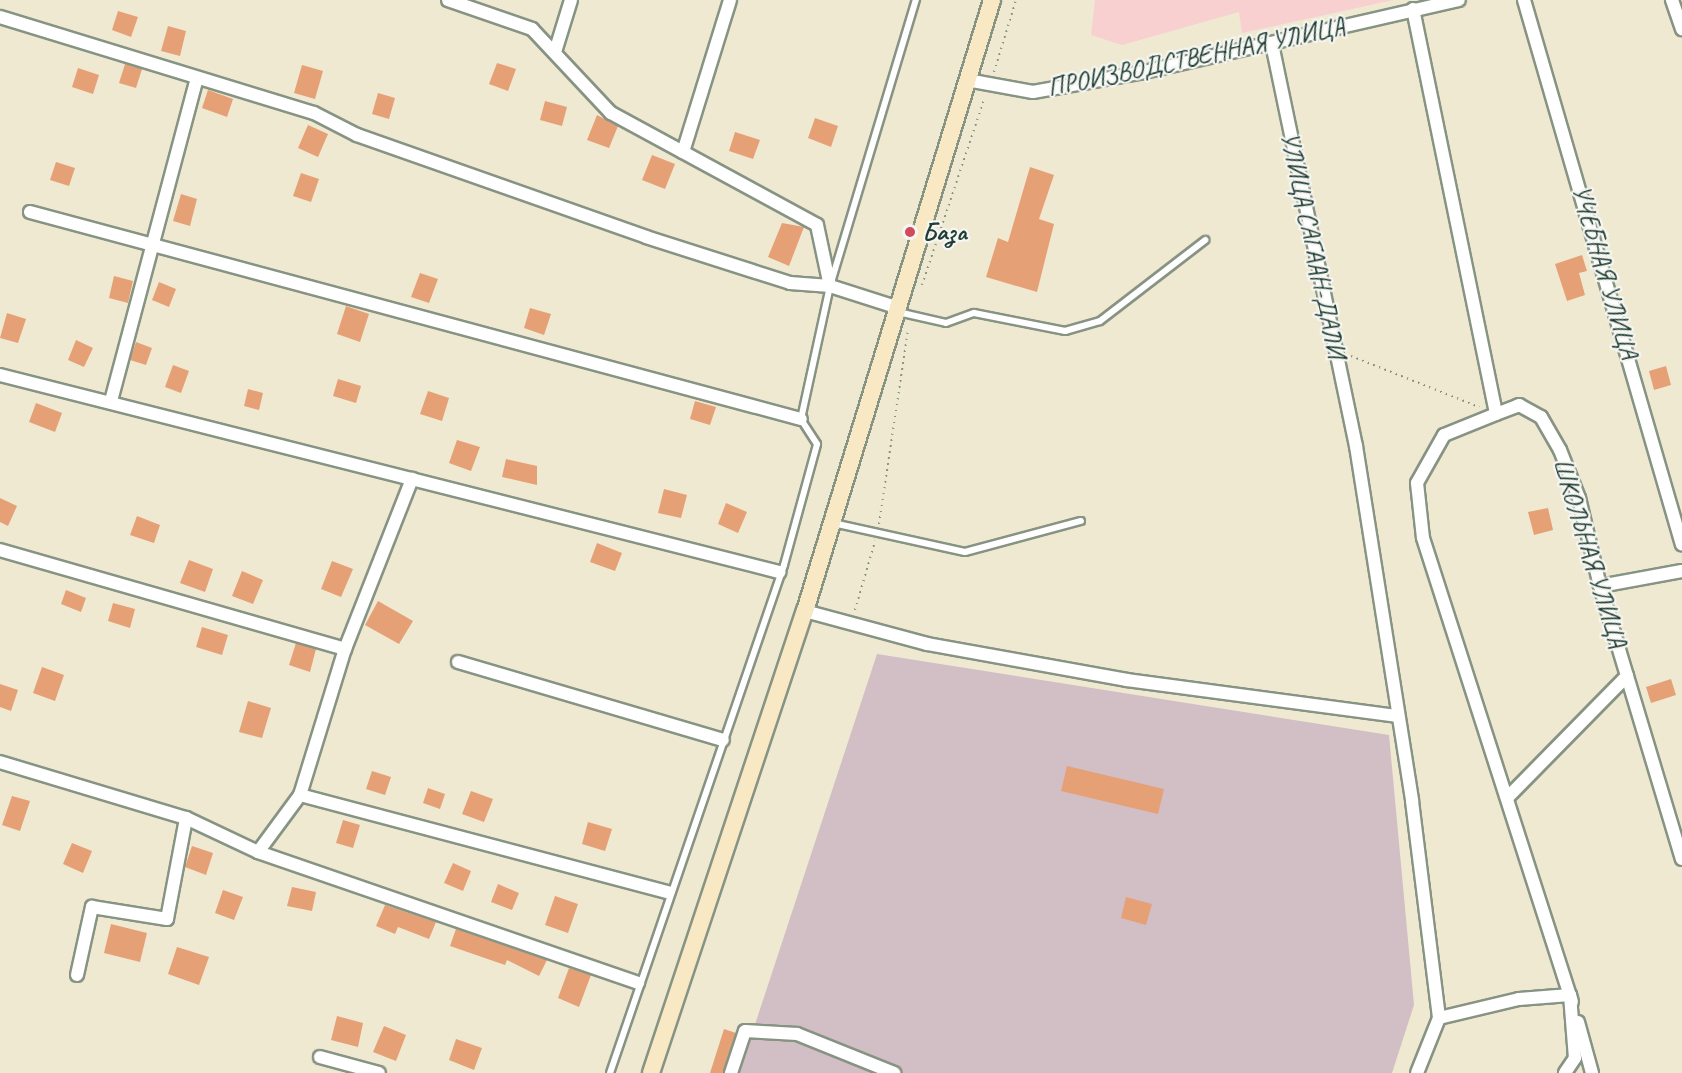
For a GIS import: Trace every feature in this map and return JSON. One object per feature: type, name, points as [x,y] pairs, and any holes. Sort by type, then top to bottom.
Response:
[{"type":"main road","points":[[651,1073],[805,611],[895,309],[992,0]]},
{"type":"street","points":[[448,0],[532,29],[611,113],[818,225],[830,286]]},
{"type":"street","points":[[555,52],[571,0]]},
{"type":"street","points":[[683,152],[730,0]]},
{"type":"street","name":"ПРОИЗВОДСТВЕННАЯ УЛИЦА","points":[[967,80],[1033,92],[1272,44],[1459,0]]},
{"type":"street","name":"УЧЕБНАЯ УЛИЦА","points":[[1524,0],[1682,544]]},
{"type":"street","points":[[1672,0],[1682,29]]},
{"type":"street","points":[[1413,9],[1496,414]]},
{"type":"street","points":[[0,17],[196,81],[314,113],[357,135],[646,237],[790,283],[830,286],[895,309]]},
{"type":"street","name":"УЛИЦА САГААН-ДАЛИ","points":[[1272,44],[1356,446],[1398,716],[1439,1018]]},
{"type":"street","points":[[111,402],[196,81]]},
{"type":"street","points":[[30,212],[152,241],[801,419]]},
{"type":"street","points":[[0,375],[779,572]]},
{"type":"street","name":"ШКОЛЬНАЯ УЛИЦА","points":[[1570,995],[1423,538],[1417,483],[1444,435],[1519,405],[1541,417],[1579,498],[1600,586],[1682,860]]},
{"type":"street","points":[[258,852],[300,795],[345,649],[412,479]]},
{"type":"street","points":[[0,550],[345,649]]},
{"type":"street","points":[[1600,586],[1682,571]]},
{"type":"street","points":[[805,611],[927,644],[1127,680],[1398,716]]},
{"type":"street","points":[[458,662],[723,740]]},
{"type":"street","points":[[1508,797],[1627,676]]},
{"type":"street","points":[[0,762],[186,818],[258,852],[638,983]]},
{"type":"street","points":[[300,795],[668,892]]},
{"type":"street","points":[[77,975],[92,907],[167,919],[186,818]]},
{"type":"street","points":[[1417,1073],[1439,1018],[1519,999],[1570,995]]},
{"type":"street","points":[[1565,1073],[1575,1058],[1570,995]]},
{"type":"street","points":[[1570,995],[1592,1073]]},
{"type":"street","points":[[731,1073],[745,1031],[797,1034],[894,1073]]},
{"type":"street","points":[[320,1057],[379,1073]]},
{"type":"lane","points":[[610,1073],[668,892],[723,740],[779,572],[817,444],[801,419],[830,286],[916,0]]},
{"type":"lane","points":[[895,309],[946,323],[974,313],[1065,331],[1100,321],[1205,240]]},
{"type":"lane","points":[[832,523],[965,552],[1081,521]]},
{"type":"path","points":[[1334,349],[1496,414]]},
{"type":"shaded area","points":[[1095,0],[1393,0],[1242,33],[1239,12],[1122,45],[1091,35]]},
{"type":"shaded area","points":[[877,654],[1389,735],[1414,1005],[1392,1073],[739,1073]]},
{"type":"building","points":[[118,11],[138,17],[131,37],[112,30]]},
{"type":"building","points":[[168,26],[186,31],[180,56],[161,51]]},
{"type":"building","points":[[497,63],[516,69],[508,91],[489,84]]},
{"type":"building","points":[[125,64],[142,69],[136,88],[119,83]]},
{"type":"building","points":[[302,65],[323,71],[315,99],[294,93]]},
{"type":"building","points":[[78,68],[99,75],[93,94],[72,87]]},
{"type":"building","points":[[208,90],[233,99],[227,117],[202,108]]},
{"type":"building","points":[[378,93],[395,98],[389,119],[372,114]]},
{"type":"building","points":[[545,101],[567,107],[562,126],[540,120]]},
{"type":"building","points":[[597,115],[618,126],[609,148],[587,140]]},
{"type":"building","points":[[815,118],[838,126],[831,147],[808,138]]},
{"type":"building","points":[[308,125],[328,134],[318,157],[298,148]]},
{"type":"building","points":[[735,132],[760,140],[753,159],[729,151]]},
{"type":"building","points":[[652,155],[675,164],[665,189],[642,180]]},
{"type":"building","points":[[56,162],[75,168],[69,186],[50,180]]},
{"type":"building","points":[[1030,167],[1054,175],[1039,219],[1054,224],[1037,292],[986,277],[998,238],[1008,242]]},
{"type":"building","points":[[301,173],[319,179],[311,202],[293,196]]},
{"type":"building","points":[[181,194],[197,199],[190,226],[173,221]]},
{"type":"building","points":[[782,223],[804,227],[789,266],[768,257]]},
{"type":"building","points":[[1582,255],[1587,271],[1579,273],[1585,295],[1567,301],[1555,264]]},
{"type":"building","points":[[420,273],[438,279],[429,303],[411,297]]},
{"type":"building","points":[[114,276],[133,281],[128,303],[109,298]]},
{"type":"building","points":[[159,282],[176,289],[169,307],[152,300]]},
{"type":"building","points":[[346,306],[369,314],[360,342],[337,334]]},
{"type":"building","points":[[530,308],[551,314],[544,335],[524,328]]},
{"type":"building","points":[[7,313],[26,319],[18,343],[0,338]]},
{"type":"building","points":[[76,340],[93,348],[84,367],[68,360]]},
{"type":"building","points":[[136,342],[152,348],[146,365],[130,360]]},
{"type":"building","points":[[173,365],[189,371],[181,393],[165,387]]},
{"type":"building","points":[[1666,366],[1671,385],[1654,390],[1649,371]]},
{"type":"building","points":[[338,379],[361,386],[356,403],[333,396]]},
{"type":"building","points":[[248,389],[263,393],[259,410],[244,406]]},
{"type":"building","points":[[428,391],[449,398],[442,421],[420,414]]},
{"type":"building","points":[[695,401],[716,407],[710,425],[690,419]]},
{"type":"building","points":[[36,403],[62,413],[55,432],[29,422]]},
{"type":"building","points":[[457,440],[480,447],[471,471],[449,463]]},
{"type":"building","points":[[506,459],[537,466],[537,485],[502,477]]},
{"type":"building","points":[[664,489],[687,495],[681,518],[658,513]]},
{"type":"building","points":[[0,498],[17,506],[8,526],[0,522]]},
{"type":"building","points":[[726,503],[747,512],[738,533],[718,524]]},
{"type":"building","points":[[1548,508],[1553,530],[1534,535],[1528,512]]},
{"type":"building","points":[[137,516],[160,525],[154,543],[130,535]]},
{"type":"building","points":[[597,543],[622,553],[615,571],[590,562]]},
{"type":"building","points":[[189,560],[213,569],[205,592],[180,583]]},
{"type":"building","points":[[332,561],[353,569],[341,597],[321,589]]},
{"type":"building","points":[[242,571],[263,580],[253,604],[232,596]]},
{"type":"building","points":[[66,590],[86,598],[81,612],[61,604]]},
{"type":"building","points":[[378,601],[413,621],[399,644],[365,625]]},
{"type":"building","points":[[113,603],[135,609],[130,628],[108,621]]},
{"type":"building","points":[[202,627],[228,635],[222,655],[196,647]]},
{"type":"building","points":[[296,643],[316,649],[310,672],[289,665]]},
{"type":"building","points":[[42,667],[64,675],[55,701],[33,693]]},
{"type":"building","points":[[1671,679],[1676,695],[1651,703],[1646,687]]},
{"type":"building","points":[[0,684],[18,690],[11,711],[0,707]]},
{"type":"building","points":[[248,701],[271,708],[262,738],[239,732]]},
{"type":"building","points":[[1067,766],[1164,789],[1158,814],[1061,791]]},
{"type":"building","points":[[372,771],[391,777],[385,795],[366,789]]},
{"type":"building","points":[[428,788],[445,794],[440,809],[423,803]]},
{"type":"building","points":[[471,791],[493,799],[484,822],[462,814]]},
{"type":"building","points":[[12,796],[30,801],[20,831],[2,825]]},
{"type":"building","points":[[343,820],[360,825],[353,848],[336,843]]},
{"type":"building","points":[[588,822],[612,829],[605,851],[582,844]]},
{"type":"building","points":[[72,843],[92,851],[83,873],[63,864]]},
{"type":"building","points":[[192,846],[213,853],[206,875],[185,867]]},
{"type":"building","points":[[453,863],[471,871],[463,891],[444,883]]},
{"type":"building","points":[[498,884],[519,893],[512,910],[491,902]]},
{"type":"building","points":[[292,887],[316,892],[312,911],[287,906]]},
{"type":"building","points":[[223,890],[243,897],[234,920],[215,913]]},
{"type":"building","points":[[555,896],[578,904],[568,933],[545,925]]},
{"type":"building","points":[[1126,897],[1152,904],[1146,925],[1121,918]]},
{"type":"building","points":[[385,905],[436,922],[429,939],[398,927],[395,934],[376,926]]},
{"type":"building","points":[[111,924],[147,933],[140,962],[104,953]]},
{"type":"building","points":[[456,929],[547,960],[539,976],[507,960],[505,965],[450,946]]},
{"type":"building","points":[[177,947],[209,957],[199,985],[168,974]]},
{"type":"building","points":[[569,968],[591,975],[579,1007],[558,998]]},
{"type":"building","points":[[337,1016],[363,1023],[358,1047],[331,1040]]},
{"type":"building","points":[[384,1026],[406,1035],[396,1061],[373,1052]]},
{"type":"building","points":[[724,1029],[736,1033],[723,1073],[710,1073]]},
{"type":"building","points":[[456,1039],[482,1048],[474,1070],[449,1060]]},
{"type":"place","name":"База","points":[[910,232]]}]
